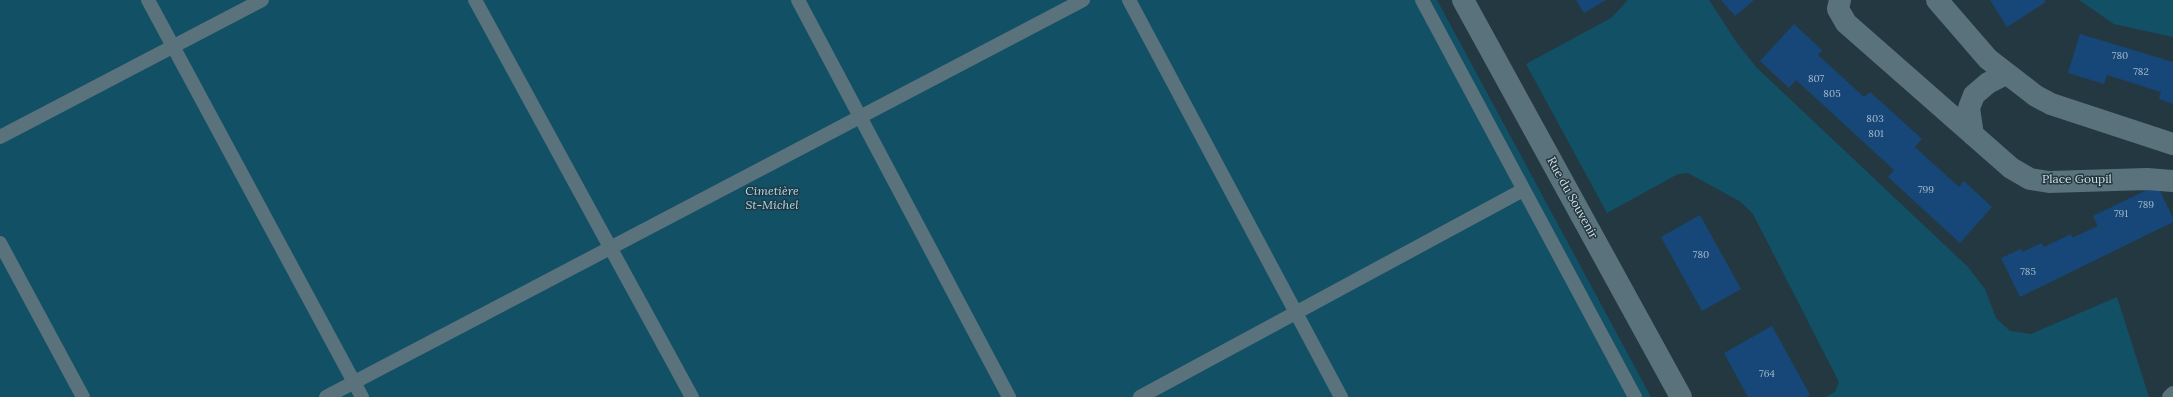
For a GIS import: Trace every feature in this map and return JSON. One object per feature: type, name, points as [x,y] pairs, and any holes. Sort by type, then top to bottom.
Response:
[{"type":"street","name":"Rue du Souvenir","points":[[1463,0],[1681,397]]},
{"type":"street","name":"Place Goupil","points":[[1840,0],[1838,9],[1846,23],[2011,168],[2030,179],[2050,182],[2147,179],[2173,181]]},
{"type":"street","points":[[1938,0],[1988,58],[2006,74],[2036,96],[2051,104],[2173,144]]},
{"type":"street","points":[[1973,135],[1969,108],[1974,95],[1988,83],[2006,74]]},
{"type":"lane","points":[[148,0],[362,397]]},
{"type":"lane","points":[[0,137],[262,0]]},
{"type":"lane","points":[[475,0],[692,397]]},
{"type":"lane","points":[[798,0],[1009,397]]},
{"type":"lane","points":[[326,397],[1083,0]]},
{"type":"lane","points":[[1129,0],[1341,397]]},
{"type":"lane","points":[[1422,0],[1635,397]]},
{"type":"lane","points":[[1140,397],[1523,190]]},
{"type":"lane","points":[[0,243],[83,397]]},
{"type":"lane","points":[[2169,397],[2173,393]]},
{"type":"green space","name":"Cimetière St-Michel","points":[[0,0],[1437,0],[1651,397],[0,397]]},
{"type":"green space","points":[[1628,0],[1709,0],[1737,43],[1757,68],[1968,267],[1985,289],[1996,318],[2010,331],[2031,334],[2117,297],[2149,397],[1826,397],[1835,392],[1839,382],[1753,214],[1741,202],[1688,173],[1678,174],[1607,213],[1526,64],[1611,18]]},
{"type":"green space","points":[[2079,0],[2173,0],[2173,37],[2114,24]]},
{"type":"building","points":[[1576,0],[1606,0],[1584,13]]},
{"type":"building","points":[[1721,0],[1754,0],[1735,16]]},
{"type":"building","points":[[1990,0],[2044,0],[2046,2],[2007,27]]},
{"type":"building","points":[[1794,24],[1822,50],[1818,55],[1864,97],[1870,92],[1922,139],[1915,147],[1959,187],[1964,181],[1992,207],[1960,243],[1888,177],[1894,170],[1796,80],[1789,88],[1760,61]]},
{"type":"building","points":[[2080,34],[2173,62],[2173,104],[2159,99],[2161,92],[2107,75],[2104,84],[2068,73]]},
{"type":"building","points":[[2157,185],[2173,218],[2173,222],[2020,297],[2001,258],[2021,249],[2022,252],[2042,243],[2044,247],[2071,234],[2072,238],[2098,226],[2093,216]]},
{"type":"building","points":[[1700,215],[1741,289],[1702,311],[1661,237]]},
{"type":"building","points":[[1772,326],[1810,395],[1806,397],[1748,397],[1724,353]]}]
